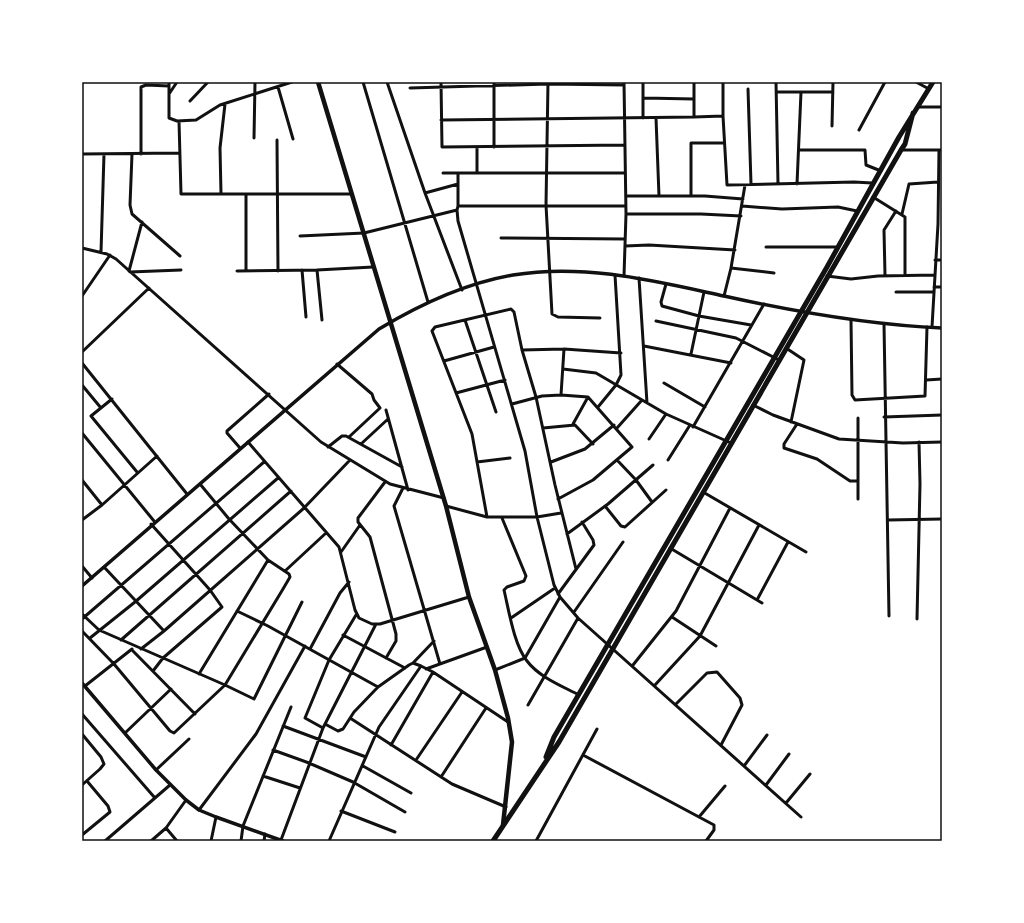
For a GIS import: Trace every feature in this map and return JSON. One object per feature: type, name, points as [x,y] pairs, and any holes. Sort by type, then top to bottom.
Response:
[{"type":"highway","points":[[493,841],[559,742],[611,646],[804,311],[872,183],[881,171],[933,82]]},
{"type":"highway","points":[[542,767],[554,738],[579,695],[611,646],[670,548],[703,492],[728,442],[753,405],[777,358],[786,348],[804,311],[827,276],[905,144],[914,113]]},
{"type":"highway","points":[[497,841],[503,827]]},
{"type":"main road","points":[[318,82],[364,233],[372,267],[444,498],[469,597],[495,670],[509,723],[512,742],[503,827]]},
{"type":"street","points":[[169,94],[177,82]]},
{"type":"street","points":[[190,102],[208,82]]},
{"type":"street","points":[[254,138],[255,82]]},
{"type":"street","points":[[141,154],[141,87],[144,85],[169,84],[169,118],[179,121],[196,120],[225,104],[292,82]]},
{"type":"street","points":[[363,82],[428,302]]},
{"type":"street","points":[[387,82],[462,290]]},
{"type":"street","points":[[441,82],[442,147],[494,147],[546,144],[625,145]]},
{"type":"street","points":[[643,82],[643,118]]},
{"type":"street","points":[[694,82],[694,117]]},
{"type":"street","points":[[723,82],[725,184],[872,183]]},
{"type":"street","points":[[776,82],[778,184]]},
{"type":"street","points":[[832,126],[833,82]]},
{"type":"street","points":[[859,130],[885,82]]},
{"type":"street","points":[[916,82],[929,89]]},
{"type":"street","points":[[548,83],[546,205],[552,312],[554,316],[600,318]]},
{"type":"street","points":[[494,84],[494,147]]},
{"type":"street","points":[[410,88],[494,84],[624,84],[626,196],[624,276]]},
{"type":"street","points":[[278,87],[293,139]]},
{"type":"street","points":[[748,89],[751,184]]},
{"type":"street","points":[[776,92],[833,92]]},
{"type":"street","points":[[798,184],[801,92]]},
{"type":"street","points":[[644,98],[694,99]]},
{"type":"street","points":[[221,194],[220,148],[225,104]]},
{"type":"street","points":[[918,107],[942,107]]},
{"type":"street","points":[[441,120],[547,118],[625,119],[723,116]]},
{"type":"street","points":[[656,118],[659,196]]},
{"type":"street","points":[[179,121],[180,194],[352,194]]},
{"type":"street","points":[[277,140],[276,194],[278,270]]},
{"type":"street","points":[[691,196],[691,143],[724,142]]},
{"type":"street","points":[[477,147],[477,173]]},
{"type":"street","points":[[799,150],[865,150],[866,165],[881,171]]},
{"type":"street","points":[[901,150],[940,150],[940,170],[938,182],[940,193],[940,224],[935,260],[932,327]]},
{"type":"street","points":[[82,154],[179,153]]},
{"type":"street","points":[[101,252],[104,154]]},
{"type":"street","points":[[132,154],[132,214],[180,256]]},
{"type":"street","points":[[443,173],[625,173]]},
{"type":"street","points":[[458,173],[457,210],[484,316],[512,404],[525,451],[536,517],[555,588],[559,596],[578,618],[633,665],[801,817]]},
{"type":"street","points":[[902,214],[909,184],[938,182]]},
{"type":"street","points":[[426,193],[458,184]]},
{"type":"street","points":[[724,296],[735,250],[745,185]]},
{"type":"street","points":[[246,194],[246,271]]},
{"type":"street","points":[[626,196],[691,196],[743,199]]},
{"type":"street","points":[[873,198],[902,214],[906,222],[905,275]]},
{"type":"street","points":[[458,206],[625,206]]},
{"type":"street","points":[[742,206],[782,209],[838,207],[857,211]]},
{"type":"street","points":[[300,236],[364,233],[457,210]]},
{"type":"street","points":[[885,275],[884,230],[896,210]]},
{"type":"street","points":[[626,214],[701,214],[741,216]]},
{"type":"street","points":[[130,271],[142,222]]},
{"type":"street","points":[[501,238],[625,238]]},
{"type":"street","points":[[625,246],[735,250]]},
{"type":"street","points":[[766,247],[838,247]]},
{"type":"street","points":[[82,248],[110,255],[130,271],[269,394],[308,431],[328,447],[384,482],[408,490],[444,498]]},
{"type":"street","points":[[82,296],[110,255]]},
{"type":"street","points":[[935,260],[942,260]]},
{"type":"street","points":[[237,271],[317,270],[372,267]]},
{"type":"street","points":[[731,268],[774,273]]},
{"type":"street","points":[[130,271],[181,270]]},
{"type":"street","points":[[302,270],[306,317]]},
{"type":"street","points":[[317,270],[322,320]]},
{"type":"street","points":[[82,586],[153,523],[286,410],[370,335],[389,322],[428,302],[476,285],[514,275],[578,271],[639,278],[764,304],[851,320],[942,328]]},
{"type":"street","points":[[598,407],[616,385],[621,375],[616,275]]},
{"type":"street","points":[[827,276],[851,279],[885,275],[935,275]]},
{"type":"street","points":[[639,278],[647,403]]},
{"type":"street","points":[[666,284],[661,302],[662,306],[699,316],[752,326]]},
{"type":"street","points":[[934,287],[942,287]]},
{"type":"street","points":[[82,352],[149,288]]},
{"type":"street","points":[[691,354],[704,292]]},
{"type":"street","points":[[896,292],[934,292]]},
{"type":"street","points":[[668,460],[705,407],[764,304]]},
{"type":"street","points":[[487,517],[472,434],[433,334],[433,329],[508,309],[512,310],[536,397],[561,513],[576,569]]},
{"type":"street","points":[[465,320],[496,412]]},
{"type":"street","points":[[851,320],[852,398],[855,400],[925,396],[927,327]]},
{"type":"street","points":[[656,321],[743,340],[777,358]]},
{"type":"street","points":[[884,324],[884,417],[888,520],[889,616]]},
{"type":"street","points":[[644,346],[731,363]]},
{"type":"street","points":[[444,361],[494,347]]},
{"type":"street","points":[[786,348],[804,360],[791,422]]},
{"type":"street","points":[[522,350],[564,349],[621,353]]},
{"type":"street","points":[[562,395],[564,349]]},
{"type":"street","points":[[82,363],[187,494]]},
{"type":"street","points":[[337,364],[372,394],[374,400],[380,408],[349,437]]},
{"type":"street","points":[[563,369],[596,373],[666,414],[728,442]]},
{"type":"street","points":[[926,380],[942,379]]},
{"type":"street","points":[[456,393],[504,380]]},
{"type":"street","points":[[664,383],[705,407]]},
{"type":"street","points":[[82,385],[84,390],[101,408]]},
{"type":"street","points":[[240,448],[227,433],[227,431],[269,394]]},
{"type":"street","points":[[512,404],[536,397],[562,395],[588,398],[617,428],[632,447],[593,480],[558,499]]},
{"type":"street","points":[[573,424],[588,398]]},
{"type":"street","points":[[112,399],[91,415],[92,418],[138,472]]},
{"type":"street","points":[[617,428],[642,400]]},
{"type":"street","points":[[753,405],[791,422],[839,439],[885,442],[942,442]]},
{"type":"street","points":[[386,410],[408,490]]},
{"type":"street","points":[[649,439],[666,414]]},
{"type":"street","points":[[884,417],[942,415]]},
{"type":"street","points":[[858,418],[858,499]]},
{"type":"street","points":[[361,444],[388,419]]},
{"type":"street","points":[[543,428],[573,424],[578,427],[593,444]]},
{"type":"street","points":[[797,424],[784,444],[784,448],[817,459],[850,481],[858,481]]},
{"type":"street","points":[[551,462],[579,452],[593,444],[614,425]]},
{"type":"street","points":[[82,433],[125,484],[168,544],[210,590],[222,606],[163,658],[153,671]]},
{"type":"street","points":[[328,447],[342,436],[349,437],[402,467]]},
{"type":"street","points":[[248,442],[337,544],[341,552],[356,615],[362,620],[376,624],[423,612],[469,597]]},
{"type":"street","points":[[917,618],[919,442]]},
{"type":"street","points":[[82,520],[102,505],[157,456]]},
{"type":"street","points":[[477,462],[510,458]]},
{"type":"street","points":[[141,649],[164,631],[304,508],[350,460]]},
{"type":"street","points":[[617,460],[636,480],[652,502]]},
{"type":"street","points":[[84,618],[264,462]]},
{"type":"street","points":[[566,534],[605,506],[653,465]]},
{"type":"street","points":[[90,638],[135,602],[278,478]]},
{"type":"street","points":[[82,480],[102,505]]},
{"type":"street","points":[[384,482],[359,515],[358,522],[370,537],[393,620],[396,640],[386,658]]},
{"type":"street","points":[[82,631],[114,664],[173,732],[176,732],[225,685],[290,577],[285,571],[268,560],[229,519],[200,484]]},
{"type":"street","points":[[402,488],[394,506],[423,612],[434,641],[440,664]]},
{"type":"street","points":[[605,506],[623,527],[666,490]]},
{"type":"street","points":[[121,640],[291,491]]},
{"type":"street","points":[[703,492],[806,552]]},
{"type":"street","points":[[446,506],[487,517],[502,518],[536,517],[561,513]]},
{"type":"street","points":[[633,665],[672,617],[730,508]]},
{"type":"street","points":[[502,518],[526,576],[524,581],[506,587],[504,590],[519,646],[524,658],[544,676],[584,698]]},
{"type":"street","points":[[888,520],[942,520]]},
{"type":"street","points":[[495,670],[524,658],[559,596],[576,569],[594,545],[593,540],[582,522]]},
{"type":"street","points":[[341,552],[360,525]]},
{"type":"street","points":[[655,685],[700,636],[759,525]]},
{"type":"street","points":[[285,571],[326,533]]},
{"type":"street","points":[[574,612],[623,542]]},
{"type":"street","points":[[757,600],[788,542]]},
{"type":"street","points":[[670,548],[699,567],[762,603]]},
{"type":"street","points":[[199,674],[268,560]]},
{"type":"street","points":[[82,566],[92,578]]},
{"type":"street","points":[[104,567],[149,617],[164,631]]},
{"type":"street","points":[[310,649],[340,593],[348,582]]},
{"type":"street","points":[[511,618],[555,588]]},
{"type":"street","points":[[82,614],[84,618],[99,630],[254,699],[284,635],[302,602]]},
{"type":"street","points":[[237,611],[305,646],[378,687]]},
{"type":"street","points":[[323,728],[305,718],[329,660],[356,615]]},
{"type":"street","points":[[672,617],[716,646]]},
{"type":"street","points":[[528,705],[578,618]]},
{"type":"street","points":[[136,647],[114,664],[83,684],[170,786],[186,800],[199,810],[282,841],[309,763],[323,728],[376,624]]},
{"type":"street","points":[[343,635],[405,668]]},
{"type":"street","points":[[325,724],[335,730],[340,730],[378,687],[413,663],[434,641]]},
{"type":"street","points":[[199,810],[256,734],[305,646]]},
{"type":"street","points":[[426,669],[486,647]]},
{"type":"street","points":[[132,650],[195,714]]},
{"type":"street","points":[[413,663],[432,672],[509,723]]},
{"type":"street","points":[[329,841],[376,734],[421,666]]},
{"type":"street","points":[[391,745],[432,672]]},
{"type":"street","points":[[676,704],[708,673],[717,672],[740,698],[742,705],[721,745]]},
{"type":"street","points":[[125,733],[171,689]]},
{"type":"street","points":[[416,760],[462,692]]},
{"type":"street","points":[[241,841],[243,826],[291,707]]},
{"type":"street","points":[[441,777],[486,708]]},
{"type":"street","points":[[82,714],[155,798]]},
{"type":"street","points":[[350,718],[441,777],[468,792],[506,807]]},
{"type":"street","points":[[283,726],[366,757]]},
{"type":"street","points":[[536,841],[597,729]]},
{"type":"street","points":[[82,734],[101,756],[104,764],[82,785]]},
{"type":"street","points":[[744,766],[767,735]]},
{"type":"street","points":[[156,770],[189,739]]},
{"type":"street","points":[[273,750],[354,782],[405,812]]},
{"type":"street","points":[[766,785],[789,754]]},
{"type":"street","points":[[583,755],[715,827],[706,841]]},
{"type":"street","points":[[363,766],[411,793]]},
{"type":"street","points":[[786,803],[810,774]]},
{"type":"street","points":[[263,776],[300,788]]},
{"type":"street","points":[[82,835],[110,812],[108,806],[87,781]]},
{"type":"street","points":[[105,841],[170,786]]},
{"type":"street","points":[[698,817],[725,786]]},
{"type":"street","points":[[151,841],[166,828],[186,800]]},
{"type":"street","points":[[341,811],[395,832]]},
{"type":"street","points":[[211,841],[216,817]]},
{"type":"street","points":[[166,828],[177,841]]},
{"type":"street","points":[[264,841],[265,834]]}]
